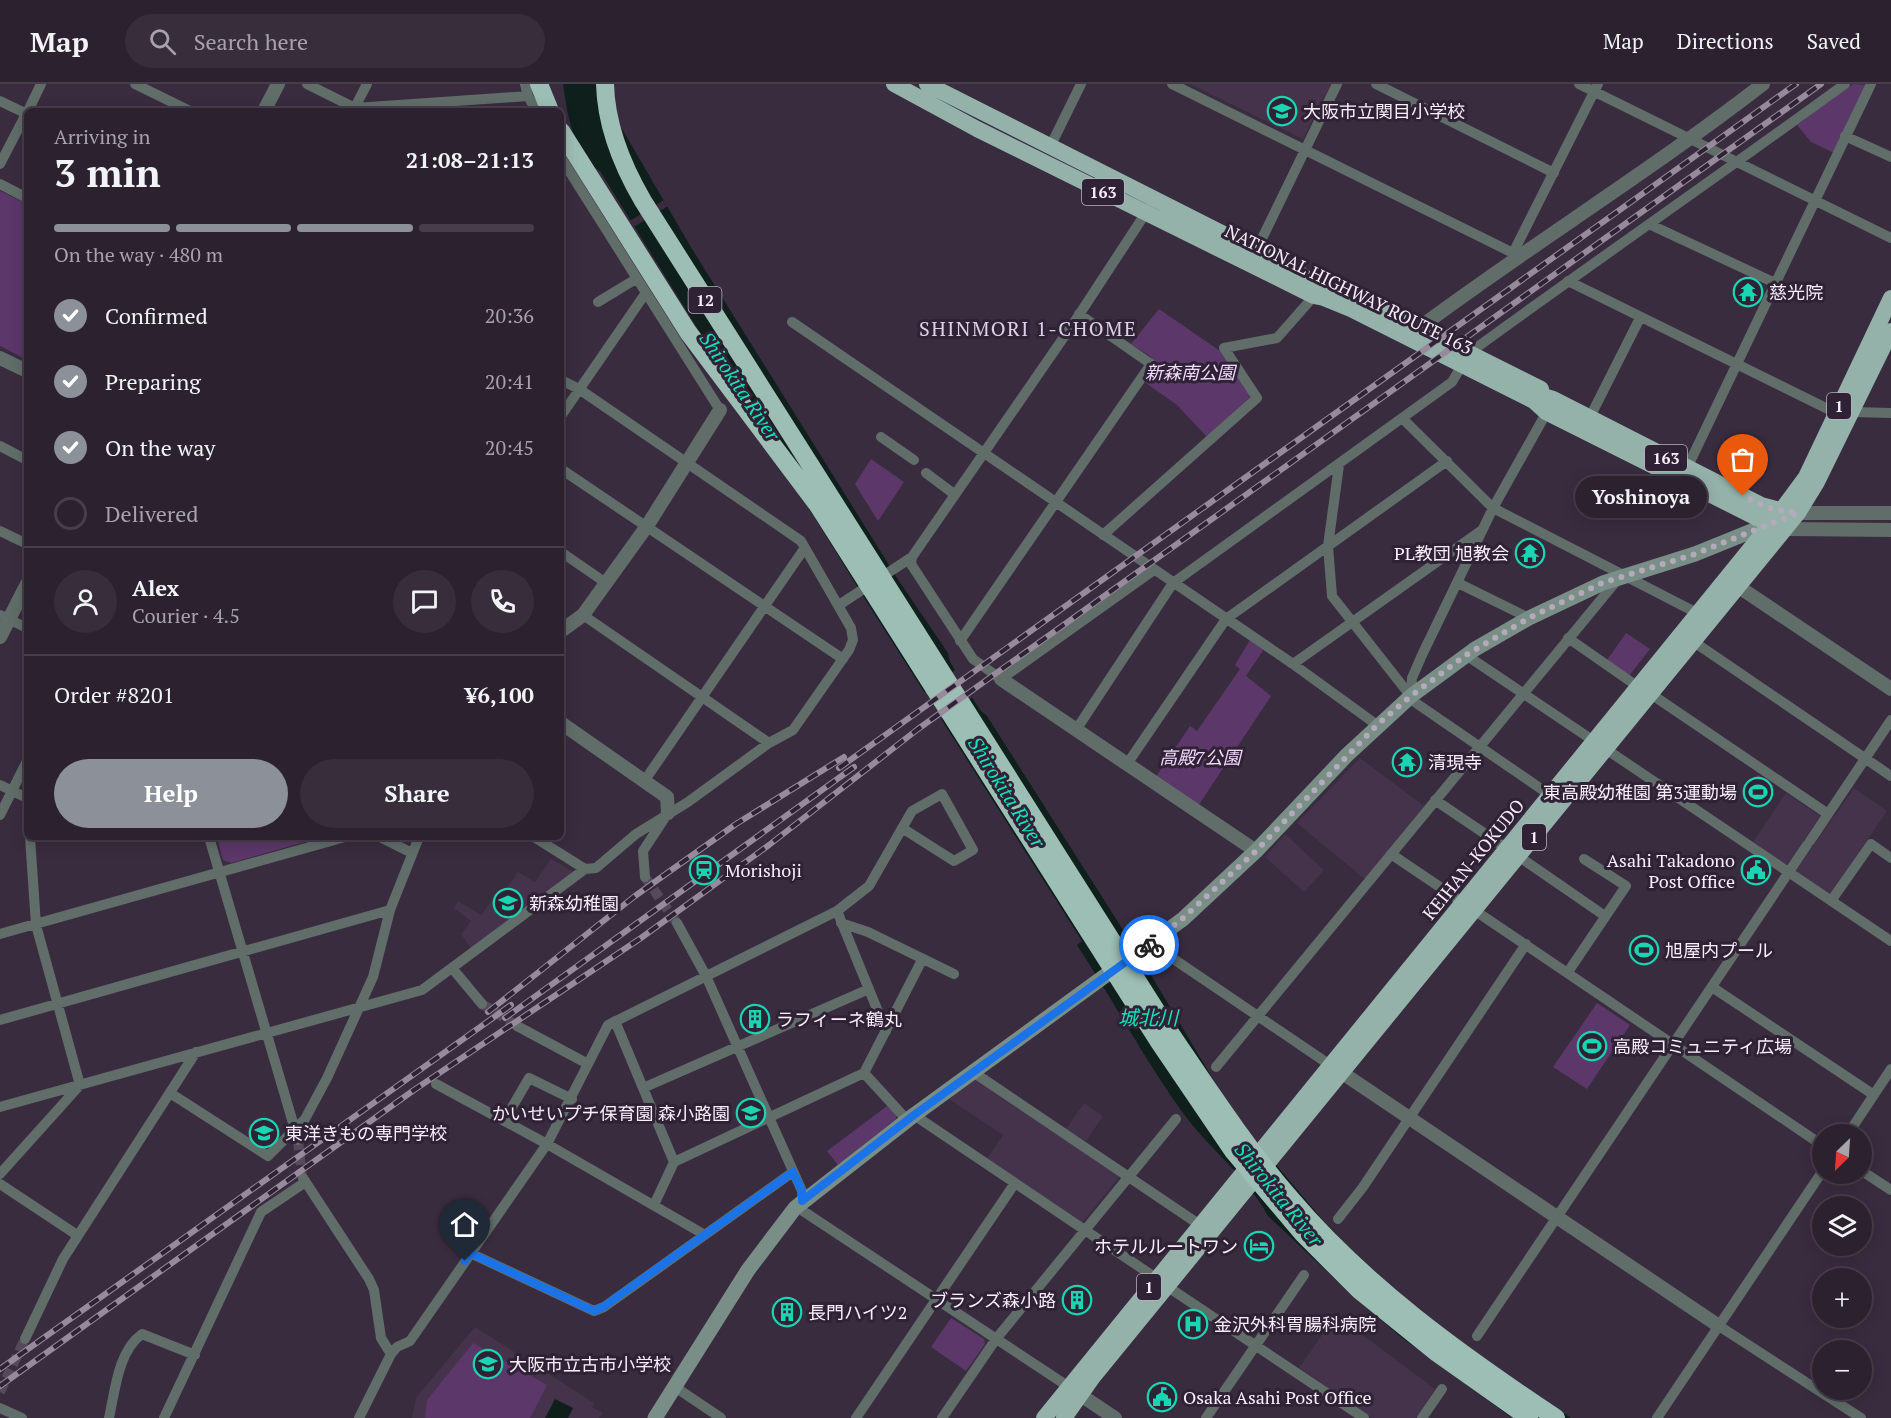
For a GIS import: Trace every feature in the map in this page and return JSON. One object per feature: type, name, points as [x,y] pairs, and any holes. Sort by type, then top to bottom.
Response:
[{"type":"highway","name":"12","points":[[605,84],[609,123],[637,190],[1171,1034],[1264,1167],[1312,1222],[1383,1291],[1454,1347],[1556,1418]]},
{"type":"highway","name":"NATIONAL HIGHWAY ROUTE 163","points":[[894,84],[1150,206],[1297,271],[1308,280],[1537,396],[1550,406],[1769,524],[1786,529]]},
{"type":"highway","name":"NATIONAL HIGHWAY ROUTE 163","points":[[927,84],[1050,147],[1150,206],[1314,296],[1351,309],[1534,401],[1590,417],[1761,505],[1790,512]]},
{"type":"highway","points":[[534,90],[548,108]]},
{"type":"highway","points":[[564,136],[688,332],[817,504],[1159,1042],[1240,1160],[1303,1234],[1359,1290],[1437,1353],[1529,1418]]},
{"type":"highway","name":"163","points":[[1297,271],[1310,273],[1541,389],[1550,406],[1531,408],[1321,303],[1314,296]]},
{"type":"highway","name":"KEIHAN-KOKUDO","points":[[1644,690],[1694,642],[1786,529],[1790,512],[1891,298]]},
{"type":"highway","name":"KEIHAN-KOKUDO","points":[[1044,1418],[1074,1391],[1279,1141],[1644,690],[1697,612],[1769,524],[1790,512],[1817,482],[1891,331]]},
{"type":"highway","name":"KEIHAN-KOKUDO","points":[[1512,852],[1550,795],[1600,744]]},
{"type":"highway","name":"KEIHAN-KOKUDO","points":[[1162,1282],[1200,1225],[1235,1193]]},
{"type":"highway","name":"KEIHAN-KOKUDO","points":[[1064,1418],[1074,1391]]},
{"type":"main road","points":[[655,1418],[768,1240],[802,1201],[1182,919],[1256,851],[1377,725],[1411,696],[1466,655],[1529,618],[1623,577],[1695,554],[1769,524]]},
{"type":"street","points":[[29,108],[41,84]]},
{"type":"street","points":[[135,84],[184,108]]},
{"type":"street","points":[[266,108],[278,84]]},
{"type":"street","points":[[307,84],[351,108]]},
{"type":"street","points":[[356,108],[367,84]]},
{"type":"street","points":[[525,84],[534,90]]},
{"type":"street","points":[[1050,147],[1082,84]]},
{"type":"street","points":[[1172,84],[1516,254]]},
{"type":"street","points":[[1256,251],[1337,84]]},
{"type":"street","points":[[1376,84],[1554,172]]},
{"type":"street","points":[[1579,84],[1596,88],[1736,163],[1891,238]]},
{"type":"street","points":[[1419,328],[1516,254],[1689,139],[1763,84]]},
{"type":"street","points":[[1474,355],[1476,348],[1845,84]]},
{"type":"street","points":[[1687,468],[1871,84]]},
{"type":"street","points":[[1516,254],[1596,88]]},
{"type":"street","points":[[373,108],[534,90]]},
{"type":"street","points":[[534,90],[536,108]]},
{"type":"street","points":[[0,101],[24,112]]},
{"type":"street","points":[[0,164],[24,119]]},
{"type":"street","points":[[1845,136],[1891,157]]},
{"type":"street","points":[[564,168],[568,181],[636,279],[720,410],[647,526],[583,615],[564,629]]},
{"type":"street","points":[[0,184],[24,196]]},
{"type":"street","points":[[839,605],[907,560],[1079,314],[1150,206]]},
{"type":"street","points":[[1651,225],[1775,283]]},
{"type":"street","points":[[597,302],[636,279]]},
{"type":"street","points":[[1568,281],[1836,413]]},
{"type":"street","points":[[564,412],[645,294]]},
{"type":"street","points":[[1103,535],[1257,398],[1224,348],[1277,339],[1314,296]]},
{"type":"street","points":[[960,641],[1150,364],[1079,314]]},
{"type":"street","points":[[1590,417],[1640,318]]},
{"type":"street","points":[[792,322],[1293,664],[1377,725]]},
{"type":"street","points":[[0,358],[24,370]]},
{"type":"street","points":[[1076,730],[1173,583],[1452,382],[1458,372]]},
{"type":"street","points":[[0,1107],[360,1005],[422,990],[585,869],[596,868],[636,834],[793,730],[849,650],[853,634],[839,605],[801,541],[579,389],[564,382]]},
{"type":"street","points":[[1411,696],[1416,670],[1482,530],[1550,406]]},
{"type":"street","points":[[1853,412],[1891,413]]},
{"type":"street","points":[[1402,418],[1493,508],[1623,577],[1697,612]]},
{"type":"street","points":[[881,437],[914,460]]},
{"type":"street","points":[[0,446],[24,458]]},
{"type":"street","points":[[1127,764],[1226,619],[1447,461]]},
{"type":"street","points":[[1339,465],[1328,546],[1332,596],[1416,703],[1550,795]]},
{"type":"street","points":[[564,471],[843,659]]},
{"type":"street","points":[[926,473],[954,494]]},
{"type":"street","points":[[1790,512],[1891,513]]},
{"type":"street","points":[[1786,529],[1891,530]]},
{"type":"street","points":[[1293,664],[1482,530]]},
{"type":"street","points":[[0,531],[24,543]]},
{"type":"street","points":[[645,780],[804,549]]},
{"type":"street","points":[[564,554],[606,583]]},
{"type":"street","points":[[907,560],[973,659],[1256,851]]},
{"type":"street","points":[[1001,679],[1154,570]]},
{"type":"street","points":[[1216,1067],[1523,692],[1623,577]]},
{"type":"street","points":[[1458,583],[1529,618]]},
{"type":"street","points":[[1739,587],[1891,689]]},
{"type":"street","points":[[0,637],[4,617],[24,588]]},
{"type":"street","points":[[583,615],[703,696],[769,744]]},
{"type":"street","points":[[4,617],[24,627]]},
{"type":"street","points":[[1568,638],[1828,814]]},
{"type":"street","points":[[1694,642],[1891,776]]},
{"type":"street","points":[[1466,655],[1891,941]]},
{"type":"street","points":[[1477,1336],[1891,720]]},
{"type":"street","points":[[564,725],[668,797],[668,813],[643,851],[645,876]]},
{"type":"street","points":[[0,815],[24,768]]},
{"type":"street","points":[[0,785],[24,797]]},
{"type":"street","points":[[359,1418],[391,1354],[397,1347],[410,1341],[547,1144],[608,1025],[837,911],[869,886],[902,828],[912,811],[942,794],[973,850],[954,861],[902,828]]},
{"type":"street","points":[[1435,800],[1605,916]]},
{"type":"street","points":[[30,840],[36,925],[80,1085]]},
{"type":"street","points":[[210,840],[296,1136]]},
{"type":"street","points":[[0,934],[334,840]]},
{"type":"street","points":[[386,840],[412,852]]},
{"type":"street","points":[[170,1093],[268,1156],[296,1136],[327,1078],[373,977],[390,910],[417,840]]},
{"type":"street","points":[[539,840],[585,869]]},
{"type":"street","points":[[1831,901],[1870,844],[1891,858]]},
{"type":"street","points":[[1391,854],[1812,1138]]},
{"type":"street","points":[[1568,972],[1626,886],[1584,859]]},
{"type":"street","points":[[0,1020],[390,910]]},
{"type":"street","points":[[837,911],[886,1031]]},
{"type":"street","points":[[841,922],[954,974]]},
{"type":"street","points":[[678,923],[706,976],[802,1191],[803,1211],[1115,1418]]},
{"type":"street","points":[[1149,944],[1719,1326],[1861,1418]]},
{"type":"street","points":[[1338,1219],[1363,1187],[1526,944]]},
{"type":"street","points":[[654,1205],[674,1162],[864,1073],[922,960]]},
{"type":"street","points":[[452,968],[482,1004]]},
{"type":"street","points":[[1712,987],[1874,1095]]},
{"type":"street","points":[[643,1088],[869,989]]},
{"type":"street","points":[[615,1021],[674,1162]]},
{"type":"street","points":[[517,1026],[588,1064]]},
{"type":"street","points":[[25,1340],[63,1259],[77,1235],[196,1052]]},
{"type":"street","points":[[1855,1124],[1891,1069]]},
{"type":"street","points":[[973,1072],[1200,1225]]},
{"type":"street","points":[[864,1073],[911,1118],[1085,1229],[1364,1418]]},
{"type":"street","points":[[504,1121],[528,1078],[572,1099]]},
{"type":"street","points":[[436,1084],[547,1144],[705,1235]]},
{"type":"street","points":[[77,1235],[0,1176],[80,1085]]},
{"type":"street","points":[[942,1418],[996,1339],[1127,1176],[1132,1174],[1176,1119]]},
{"type":"street","points":[[470,1253],[594,1311],[793,1172]]},
{"type":"street","points":[[1872,1178],[1891,1190]]},
{"type":"street","points":[[164,1418],[261,1212],[303,1180],[346,1241],[369,1279],[374,1290],[381,1338],[391,1354]]},
{"type":"street","points":[[856,1418],[1015,1184]]},
{"type":"street","points":[[1657,1418],[1814,1184]]},
{"type":"street","points":[[1206,1418],[1304,1275]]},
{"type":"street","points":[[109,1418],[119,1370],[136,1338],[142,1334],[195,1355]]},
{"type":"street","points":[[675,1387],[721,1418]]},
{"type":"street","points":[[1422,1418],[1442,1389]]},
{"type":"street","points":[[0,1408],[22,1418]]},
{"type":"shaded area","name":"大阪市立関目小学校","points":[[1190,84],[1331,84],[1303,139]]},
{"type":"shaded area","points":[[1360,758],[1424,806],[1366,880],[1297,823]]},
{"type":"shaded area","points":[[1854,788],[1887,811],[1829,896],[1795,872]]},
{"type":"shaded area","points":[[1786,793],[1820,816],[1787,865],[1753,842]]},
{"type":"shaded area","points":[[1285,834],[1324,870],[1304,892],[1265,857]]},
{"type":"shaded area","points":[[551,859],[576,873],[472,950],[461,934],[471,921],[454,908],[458,901],[481,915],[493,899],[498,901],[518,872],[535,882]]},
{"type":"shaded area","points":[[975,1079],[1120,1176],[1082,1223],[987,1159],[1003,1135],[949,1099]]},
{"type":"shaded area","points":[[1084,1103],[1103,1116],[1086,1141],[1066,1129]]},
{"type":"shaded area","points":[[1336,1315],[1435,1389],[1416,1418],[1372,1418],[1299,1368]]},
{"type":"shaded area","name":"大阪市立古市小学校","points":[[475,1327],[594,1403],[592,1407],[603,1413],[599,1418],[412,1418],[416,1398]]},
{"type":"green space","points":[[1853,84],[1867,85],[1834,153],[1811,142],[1797,125]]},
{"type":"green space","points":[[0,191],[24,203],[24,358],[0,346]]},
{"type":"green space","name":"新森南公園","points":[[1159,309],[1220,351],[1250,393],[1249,398],[1207,437],[1177,405],[1143,381],[1155,363],[1150,356],[1131,344]]},
{"type":"green space","points":[[871,459],[904,482],[878,521],[855,484]]},
{"type":"green space","points":[[1626,633],[1650,649],[1629,676],[1607,660]]},
{"type":"green space","name":"高殿7公園","points":[[1250,640],[1264,649],[1246,676],[1271,696],[1198,806],[1155,778],[1190,726],[1197,731],[1240,669],[1235,665]]},
{"type":"green space","name":"東高殿幼稚園 第3運動場","points":[[1758,775],[1774,786],[1759,808],[1743,798]]},
{"type":"green space","points":[[218,840],[312,840],[231,863],[223,860]]},
{"type":"green space","name":"高殿コミュニティ広場","points":[[1597,1003],[1630,1025],[1587,1089],[1553,1067]]},
{"type":"green space","points":[[887,1106],[896,1114],[896,1119],[838,1165],[827,1151]]},
{"type":"green space","points":[[951,1318],[984,1339],[985,1344],[966,1371],[931,1347]]},
{"type":"green space","name":"大阪市立古市小学校","points":[[473,1343],[547,1385],[530,1418],[425,1418],[427,1400]]},
{"type":"water","name":"城北川","points":[[563,84],[603,84],[611,110],[692,249],[899,581],[948,653],[950,662],[980,710],[987,716],[1125,933],[1129,948],[1148,970],[1235,1116],[1321,1218],[1380,1281],[1427,1320],[1571,1418],[1512,1418],[1401,1337],[1353,1296],[1268,1216],[1250,1188],[1183,1113],[1155,1072],[1077,945],[1082,941],[865,599],[600,171],[583,155],[573,133]]},
{"type":"water","points":[[555,1399],[573,1408],[568,1418],[545,1418]]},
{"type":"pier","points":[[664,200],[668,206],[632,228],[628,222]]},
{"type":"pier","points":[[958,668],[974,696],[939,721],[922,694]]},
{"type":"tunnel","points":[[645,877],[677,923]]},
{"type":"tunnel","points":[[482,1004],[517,1026]]},
{"type":"tunnel","points":[[298,1140],[302,1177]]},
{"type":"tunnel","points":[[0,1392],[25,1339]]},
{"type":"railway","points":[[839,768],[1796,84]]},
{"type":"railway","points":[[0,1386],[414,1090],[641,938],[769,845],[918,729],[1821,84]]},
{"type":"railway","points":[[488,1012],[635,896],[736,824],[844,757]]},
{"type":"railway","points":[[505,1018],[854,767]]},
{"type":"railway","points":[[0,1369],[511,1005]]},
{"type":"way so far","points":[[1149,945],[1182,919],[1256,851],[1377,725],[1438,675],[1475,649],[1529,618],[1602,583],[1695,554],[1798,513],[1772,509],[1743,496]]},
{"type":"place","name":"大阪市立関目小学校","points":[[1282,111]]},
{"type":"place","name":"慈光院","points":[[1748,292]]},
{"type":"place","name":"Yoshinoya","points":[[1743,496]]},
{"type":"place","name":"PL教団 旭教会","points":[[1530,553]]},
{"type":"place","name":"清現寺","points":[[1407,762]]},
{"type":"place","name":"東高殿幼稚園 第3運動場","points":[[1758,792]]},
{"type":"place","name":"Morishoji","points":[[704,870]]},
{"type":"place","name":"Asahi Takadono Post Office","points":[[1756,870]]},
{"type":"place","name":"新森幼稚園","points":[[508,903]]},
{"type":"place","name":"旭屋内プール","points":[[1644,950]]},
{"type":"place","name":"ラフィーネ鶴丸","points":[[755,1019]]},
{"type":"place","name":"高殿コミュニティ広場","points":[[1592,1046]]},
{"type":"place","name":"かいせいプチ保育園 森小路園","points":[[751,1113]]},
{"type":"place","name":"東洋きもの専門学校","points":[[264,1133]]},
{"type":"place","name":"ホテルルートワン","points":[[1259,1246]]},
{"type":"place","name":"ブランズ森小路","points":[[1077,1300]]},
{"type":"place","name":"長門ハイツ2","points":[[787,1312]]},
{"type":"place","name":"金沢外科胃腸科病院","points":[[1193,1324]]},
{"type":"place","name":"大阪市立古市小学校","points":[[488,1364]]},
{"type":"place","name":"Osaka Asahi Post Office","points":[[1162,1397]]},
{"type":"district","name":"SHINMORI 1-CHOME","points":[[1028,328]]},
{"type":"route","points":[[465,1261],[470,1253],[594,1311],[603,1307],[793,1172],[802,1191],[802,1201],[914,1115],[1149,945]]},
{"type":"water label","name":"Shirokita River","points":[[740,386]]},
{"type":"water label","name":"Shirokita River","points":[[1007,792]]},
{"type":"water label","name":"Shirokita River","points":[[1279,1194]]}]
